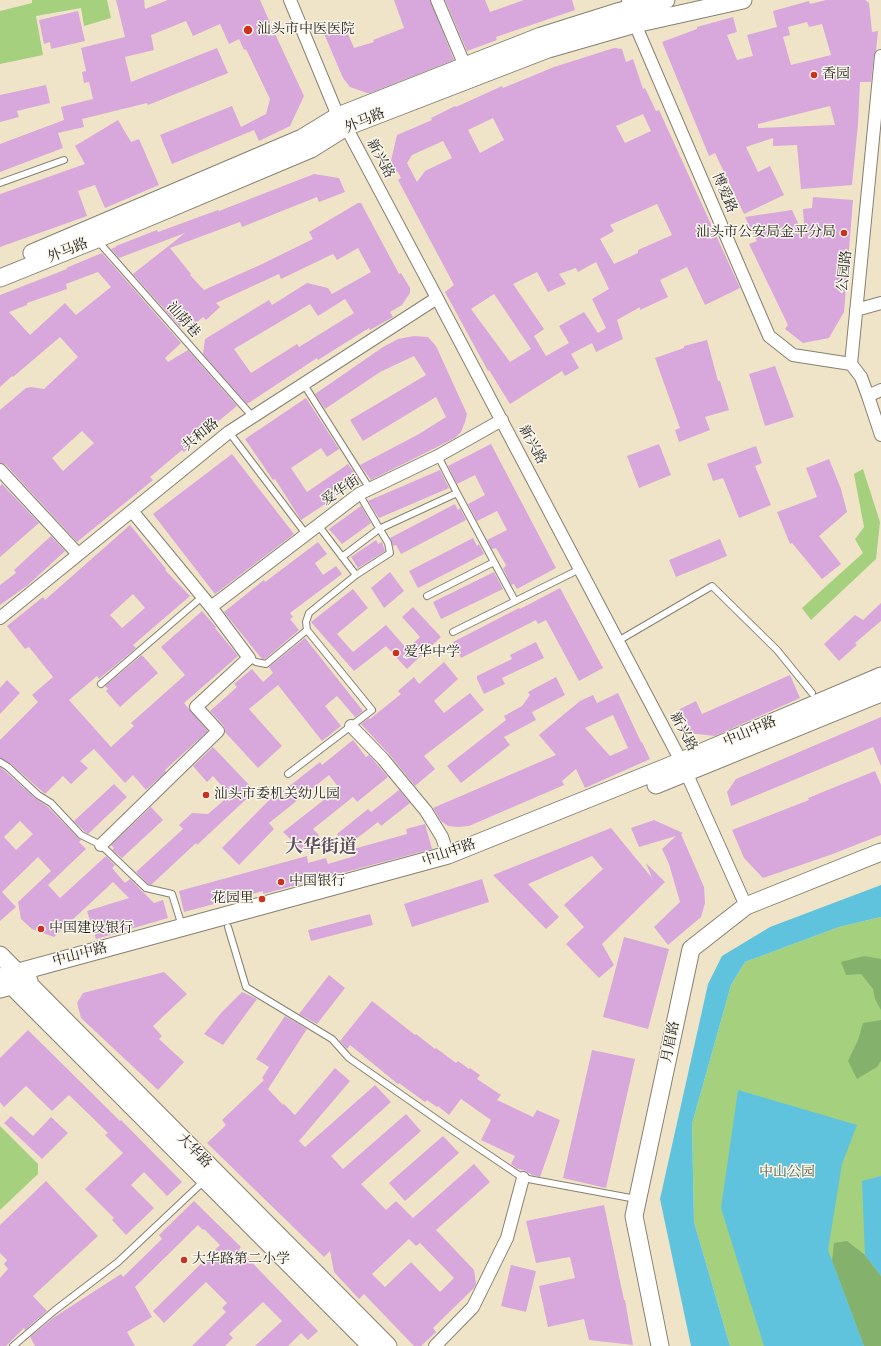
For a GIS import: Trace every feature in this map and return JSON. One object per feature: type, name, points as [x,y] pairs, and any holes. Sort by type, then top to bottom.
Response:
[{"type":"street","name":"新兴路","points":[[290,0],[342,122],[502,420],[684,767],[746,906]]},
{"type":"street","points":[[437,0],[465,66]]},
{"type":"street","name":"外马路","points":[[0,278],[311,149],[342,122],[465,66],[541,36],[666,0]]},
{"type":"street","name":"外马路","points":[[0,266],[302,138],[342,122],[548,48],[631,11],[742,0]]},
{"type":"street","name":"博爱路","points":[[631,11],[768,336],[793,355],[851,364]]},
{"type":"street","name":"公园路","points":[[851,364],[881,56]]},
{"type":"street","name":"共和路","points":[[0,618],[229,432],[437,298]]},
{"type":"street","points":[[856,310],[881,303]]},
{"type":"street","points":[[851,364],[860,377],[881,435]]},
{"type":"street","points":[[868,396],[881,390]]},
{"type":"street","name":"爱华街","points":[[211,607],[359,494],[438,456],[502,420]]},
{"type":"street","points":[[0,470],[78,554]]},
{"type":"street","points":[[101,845],[218,731],[196,707],[249,658],[211,607],[132,511]]},
{"type":"street","name":"中山中路","points":[[8,980],[228,927],[451,866],[684,767],[881,676]]},
{"type":"street","name":"中山中路","points":[[8,980],[183,927],[448,855],[881,693]]},
{"type":"street","points":[[351,726],[383,759],[426,811],[442,837],[448,855]]},
{"type":"street","name":"月眉路","points":[[660,1346],[634,1216],[691,949],[746,906],[881,852]]},
{"type":"street","name":"大华路","points":[[0,955],[8,980],[371,1346]]},
{"type":"street","name":"大华路","points":[[8,980],[388,1346]]},
{"type":"street","points":[[435,1346],[473,1307],[507,1238],[523,1178]]},
{"type":"lane","points":[[0,183],[64,160]]},
{"type":"lane","name":"汕荫巷","points":[[97,239],[252,416]]},
{"type":"lane","points":[[303,384],[370,489]]},
{"type":"lane","points":[[229,432],[306,534]]},
{"type":"lane","points":[[438,456],[515,601]]},
{"type":"lane","points":[[342,557],[379,529],[457,493]]},
{"type":"lane","points":[[288,774],[372,710],[307,630],[306,622],[309,613],[356,575],[390,553],[388,543],[359,494]]},
{"type":"lane","points":[[318,525],[356,575]]},
{"type":"lane","points":[[427,596],[494,562]]},
{"type":"lane","points":[[453,632],[580,569]]},
{"type":"lane","points":[[618,641],[712,586],[777,650],[812,693]]},
{"type":"lane","points":[[101,684],[202,597]]},
{"type":"lane","points":[[249,658],[256,662],[266,664],[307,630]]},
{"type":"lane","points":[[0,762],[8,767],[38,795],[51,803],[81,835],[101,845],[146,888],[172,894],[183,927]]},
{"type":"lane","points":[[228,927],[246,987],[332,1039],[349,1058],[523,1178],[638,1199]]},
{"type":"lane","points":[[13,1346],[54,1311],[118,1262],[205,1180]]},
{"type":"green space","points":[[32,0],[107,0],[111,18],[84,26],[81,8],[36,16],[43,55],[0,64],[0,11],[32,3]]},
{"type":"green space","points":[[863,469],[880,522],[876,559],[811,620],[802,608],[863,553],[855,539],[864,527],[854,474]]},
{"type":"green space","name":"中山公园","points":[[881,917],[881,1346],[730,1346],[694,1222],[692,1124],[731,985],[745,962],[839,927]]},
{"type":"green space","points":[[864,956],[881,959],[881,1010],[875,999],[873,989],[861,974],[846,975],[841,962]]},
{"type":"green space","points":[[881,1020],[881,1061],[877,1067],[857,1079],[848,1061],[858,1040],[863,1023]]},
{"type":"green space","points":[[0,1126],[38,1164],[38,1174],[0,1210]]},
{"type":"green space","points":[[847,1241],[865,1255],[881,1276],[881,1346],[864,1346],[832,1261],[834,1243]]},
{"type":"water","points":[[881,885],[881,917],[839,927],[745,962],[731,985],[692,1124],[694,1222],[730,1346],[691,1346],[660,1199],[708,984],[722,956],[770,927]]},
{"type":"water","points":[[738,1090],[857,1125],[842,1164],[828,1250],[864,1346],[764,1346],[721,1208]]},
{"type":"water","points":[[881,1176],[881,1276],[865,1255],[862,1181]]},
{"type":"building","points":[[116,0],[144,0],[145,9],[168,0],[260,0],[304,96],[290,126],[259,141],[254,130],[172,164],[160,135],[232,106],[241,127],[266,114],[270,99],[246,49],[244,50],[239,39],[229,44],[220,24],[193,36],[186,21],[151,35],[154,50],[125,57],[131,82],[217,48],[228,73],[148,105],[147,103],[82,119],[84,127],[58,133],[63,148],[0,172],[0,144],[64,120],[61,107],[93,99],[89,82],[84,83],[82,72],[86,71],[81,48],[125,37]]},
{"type":"building","points":[[394,0],[430,0],[454,60],[370,93],[350,87],[343,78],[322,29],[342,20],[354,48],[374,42],[373,40],[404,28]]},
{"type":"building","points":[[445,0],[485,0],[490,12],[524,0],[572,0],[575,10],[496,37],[497,40],[467,51]]},
{"type":"building","points":[[826,0],[865,0],[869,3],[872,32],[878,31],[871,82],[860,82],[858,124],[852,185],[801,189],[797,145],[773,146],[773,138],[746,147],[758,172],[770,166],[784,195],[744,214],[715,153],[709,156],[662,42],[697,29],[697,27],[733,17],[737,32],[727,35],[737,60],[753,56],[747,35],[777,27],[773,11],[809,1],[810,4]],"holes":[[[807,22],[809,27],[822,24],[831,55],[791,65],[783,37],[790,35],[788,27]],[[830,106],[835,125],[758,128],[758,124]]]},
{"type":"building","points":[[78,11],[85,41],[51,49],[50,42],[44,44],[39,20]]},
{"type":"building","points":[[614,48],[622,49],[626,62],[633,59],[643,89],[645,88],[656,111],[659,110],[740,288],[705,305],[687,267],[660,280],[668,297],[640,310],[640,307],[617,320],[623,339],[596,352],[592,343],[571,354],[579,368],[565,376],[562,371],[510,404],[489,370],[488,371],[445,292],[454,285],[398,180],[401,178],[398,172],[394,173],[390,165],[397,135],[432,120],[431,118],[455,106],[456,107],[502,86],[503,88],[554,67]],"holes":[[[643,114],[651,131],[625,143],[616,126]],[[493,118],[504,140],[480,153],[468,130]],[[443,141],[452,158],[425,171],[417,182],[407,163],[412,155]],[[657,204],[672,235],[638,250],[638,253],[614,264],[600,239],[614,231],[610,225]],[[596,262],[609,289],[592,299],[606,328],[598,333],[584,312],[559,326],[569,343],[546,356],[534,336],[544,329],[513,284],[537,272],[548,292],[566,284],[559,274],[576,268],[578,272]],[[494,294],[531,349],[510,362],[471,309]]]},
{"type":"building","points":[[46,85],[50,103],[17,111],[19,117],[0,122],[0,95]]},
{"type":"building","points":[[118,120],[131,142],[139,139],[159,185],[105,208],[95,185],[78,191],[87,216],[0,247],[0,194],[85,164],[75,146]]},
{"type":"building","points":[[314,174],[339,178],[345,192],[319,202],[317,197],[242,227],[240,222],[170,248],[191,274],[190,275],[204,290],[313,239],[309,232],[358,203],[361,203],[399,274],[401,273],[410,288],[410,293],[402,305],[390,312],[393,317],[370,330],[369,328],[318,360],[317,358],[247,404],[203,354],[205,339],[269,300],[272,305],[307,283],[328,288],[332,294],[371,272],[358,248],[337,260],[333,254],[281,279],[279,274],[216,303],[220,307],[206,320],[203,317],[195,324],[190,319],[180,327],[133,274],[185,233],[119,258],[111,249],[157,230],[158,232],[218,210],[219,211]],"holes":[[[345,299],[354,313],[299,347],[297,344],[251,373],[234,349],[310,304],[318,316]]]},
{"type":"building","points":[[813,197],[853,200],[844,312],[829,338],[803,343],[785,329],[788,325],[749,244],[757,241],[745,217],[792,210],[805,238],[803,209],[812,208]]},
{"type":"building","points":[[102,253],[181,343],[165,358],[168,362],[188,350],[237,406],[194,441],[195,442],[184,452],[182,450],[150,477],[153,480],[77,542],[6,465],[0,463],[0,410],[26,388],[31,387],[44,389],[78,357],[60,337],[0,387],[0,295],[67,269],[66,268]],"holes":[[[98,272],[111,287],[76,315],[65,303],[30,335],[9,312],[27,305],[27,303],[67,289],[66,284]],[[82,431],[94,443],[63,471],[52,458]]]},
{"type":"building","points":[[414,336],[428,337],[436,346],[467,414],[465,422],[461,432],[455,438],[371,480],[360,465],[419,434],[446,417],[436,397],[363,441],[350,420],[426,375],[414,356],[380,372],[325,409],[315,394],[383,347],[398,339]]},
{"type":"building","points":[[707,340],[718,381],[720,381],[729,410],[705,417],[710,430],[679,442],[675,430],[680,428],[655,358],[684,348],[684,346]]},
{"type":"building","points":[[775,366],[794,417],[765,426],[749,374]]},
{"type":"building","points":[[306,398],[339,449],[327,457],[321,448],[291,468],[307,492],[348,464],[360,481],[301,520],[275,479],[273,480],[245,439]]},
{"type":"building","points":[[491,444],[556,568],[517,589],[514,584],[511,585],[503,568],[506,565],[496,548],[492,549],[487,540],[507,530],[497,511],[477,521],[468,504],[485,495],[475,475],[457,484],[448,466]]},
{"type":"building","points":[[659,444],[671,475],[639,488],[627,456]]},
{"type":"building","points":[[756,446],[762,463],[755,466],[771,505],[739,518],[723,478],[713,481],[707,464]]},
{"type":"building","points":[[232,454],[294,534],[215,594],[153,514]]},
{"type":"building","points":[[829,459],[841,489],[847,512],[819,536],[841,564],[822,579],[792,543],[790,544],[777,512],[817,497],[806,468]]},
{"type":"building","points":[[440,470],[449,488],[379,518],[368,501]]},
{"type":"building","points":[[2,484],[39,523],[0,557],[0,486]]},
{"type":"building","points":[[455,504],[458,510],[460,508],[466,520],[401,554],[396,545],[393,546],[390,538]]},
{"type":"building","points":[[361,506],[371,523],[342,544],[329,529]]},
{"type":"building","points":[[130,525],[166,569],[165,570],[190,596],[133,645],[136,648],[99,679],[97,676],[69,700],[111,747],[134,726],[131,723],[185,675],[161,647],[202,611],[238,656],[184,703],[208,731],[165,770],[166,772],[146,790],[133,775],[125,783],[94,749],[80,761],[88,768],[71,784],[63,776],[45,794],[11,764],[0,758],[0,740],[38,702],[32,695],[53,677],[29,647],[25,649],[7,626],[43,597],[45,600]],"holes":[[[133,594],[145,608],[122,628],[110,615]]]},
{"type":"building","points":[[51,536],[65,551],[28,585],[0,605],[0,585],[16,573],[14,570]]},
{"type":"building","points":[[473,538],[477,546],[479,544],[484,554],[418,588],[409,571]]},
{"type":"building","points":[[720,539],[727,556],[676,577],[669,560]]},
{"type":"building","points":[[376,540],[378,544],[382,542],[385,551],[358,568],[351,557]]},
{"type":"building","points":[[318,542],[327,554],[315,563],[323,575],[336,566],[342,574],[290,613],[293,617],[290,619],[299,630],[265,659],[262,659],[224,612],[264,580],[265,582]]},
{"type":"building","points":[[390,572],[404,591],[384,608],[371,588]]},
{"type":"building","points":[[494,572],[503,589],[441,619],[433,602]]},
{"type":"building","points":[[560,588],[603,668],[579,681],[546,620],[538,624],[536,620],[461,658],[453,642]]},
{"type":"building","points":[[353,589],[368,608],[337,634],[353,652],[386,625],[407,649],[420,637],[402,617],[413,607],[441,637],[407,669],[386,646],[354,671],[311,622]]},
{"type":"building","points":[[881,603],[881,621],[855,643],[857,645],[839,661],[824,644],[855,615],[863,620]]},
{"type":"building","points":[[305,638],[363,711],[355,717],[337,696],[325,706],[341,726],[322,741],[278,685],[249,709],[282,746],[258,768],[225,732],[224,726],[210,711],[237,687],[234,684],[252,669],[263,682],[273,673],[269,667]]},
{"type":"building","points":[[536,642],[544,658],[502,678],[505,684],[484,694],[477,676],[512,659],[510,655]]},
{"type":"building","points":[[142,655],[158,673],[120,707],[106,691],[108,689],[105,686]]},
{"type":"building","points":[[444,662],[458,679],[434,701],[444,713],[470,693],[484,710],[424,756],[435,769],[415,786],[389,754],[361,724],[369,718],[370,719],[401,694],[398,691],[414,677],[419,684]]},
{"type":"building","points":[[790,675],[800,698],[715,736],[688,733],[678,710],[696,701],[702,714]]},
{"type":"building","points":[[556,677],[565,695],[532,712],[536,720],[504,737],[510,745],[461,783],[447,766],[506,720],[504,716],[522,706],[530,695],[528,692]]},
{"type":"building","points":[[7,680],[20,693],[0,714],[0,688]]},
{"type":"building","points":[[618,693],[650,759],[585,788],[576,769],[562,781],[564,785],[469,826],[448,826],[441,821],[433,808],[556,755],[539,735],[580,701],[593,695],[597,703]],"holes":[[[613,715],[628,748],[610,756],[585,728]]]},
{"type":"building","points":[[881,717],[881,766],[873,747],[731,806],[727,792],[736,779]]},
{"type":"building","points":[[353,740],[366,757],[369,755],[388,777],[357,802],[353,797],[313,829],[319,835],[303,851],[283,832],[339,788],[329,775],[269,823],[274,829],[239,865],[222,848],[276,793],[278,795],[320,762],[322,765]]},
{"type":"building","points":[[213,747],[255,791],[151,885],[148,884],[136,872],[183,829],[179,825],[192,813],[208,814],[230,795],[213,776],[207,782],[193,766]]},
{"type":"building","points":[[0,767],[35,798],[48,807],[81,840],[79,842],[86,849],[48,885],[60,898],[106,856],[115,865],[112,868],[125,883],[130,879],[154,903],[163,900],[168,918],[96,939],[87,911],[129,898],[113,882],[54,937],[32,929],[21,919],[18,902],[51,871],[38,857],[2,892],[16,907],[0,921]],"holes":[[[20,821],[33,834],[16,850],[4,837]]]},
{"type":"building","points":[[875,771],[881,785],[881,835],[830,855],[763,878],[744,858],[732,830],[809,800],[808,798]]},
{"type":"building","points":[[114,784],[127,797],[88,834],[74,821]]},
{"type":"building","points":[[399,790],[410,803],[381,826],[378,822],[347,846],[337,834],[368,809],[371,812]]},
{"type":"building","points":[[151,807],[163,820],[122,858],[112,850],[114,848],[111,845]]},
{"type":"building","points":[[654,820],[683,833],[681,834],[704,887],[705,903],[701,917],[668,945],[654,927],[680,902],[669,864],[662,849],[676,836],[639,847],[631,828]]},
{"type":"building","points":[[425,824],[432,849],[263,894],[263,891],[184,912],[179,891],[307,856],[308,863],[326,858],[328,864],[355,856],[350,850],[407,834],[406,829]]},
{"type":"building","points":[[611,828],[652,878],[646,863],[665,882],[602,944],[614,965],[599,978],[566,944],[584,927],[564,905],[603,869],[592,856],[528,884],[559,917],[546,929],[493,875]]},
{"type":"building","points":[[482,879],[489,902],[412,927],[404,904]]},
{"type":"building","points":[[370,914],[373,925],[311,941],[308,930]]},
{"type":"building","points":[[624,937],[669,949],[648,1029],[603,1017]]},
{"type":"building","points":[[164,972],[187,994],[153,1026],[162,1036],[159,1039],[184,1062],[158,1090],[81,1018],[77,1003],[83,993]]},
{"type":"building","points":[[329,975],[345,988],[317,1024],[299,1014]]},
{"type":"building","points":[[242,992],[257,999],[223,1045],[204,1034],[221,1013]]},
{"type":"building","points":[[372,1001],[435,1049],[436,1048],[456,1063],[458,1061],[480,1075],[477,1079],[501,1095],[497,1100],[533,1117],[537,1110],[560,1120],[540,1177],[516,1168],[511,1164],[515,1156],[481,1140],[491,1120],[461,1099],[449,1115],[438,1106],[437,1107],[427,1100],[425,1102],[399,1083],[398,1084],[350,1045],[347,1049],[340,1041]]},
{"type":"building","points":[[285,1016],[307,1029],[268,1089],[283,1105],[284,1104],[295,1115],[335,1068],[350,1081],[299,1141],[305,1147],[375,1085],[391,1102],[331,1156],[343,1169],[406,1114],[421,1131],[361,1184],[386,1210],[396,1201],[413,1218],[474,1164],[490,1182],[436,1230],[474,1270],[476,1284],[474,1288],[433,1328],[436,1332],[421,1346],[414,1346],[364,1294],[359,1299],[334,1272],[330,1251],[324,1257],[207,1143],[226,1125],[222,1120],[264,1080],[262,1078],[269,1067],[256,1059]],"holes":[[[409,1239],[416,1246],[420,1243],[454,1278],[440,1292],[411,1262],[385,1287],[372,1274]]]},
{"type":"building","points":[[28,1030],[120,1121],[121,1120],[182,1182],[167,1196],[144,1172],[131,1185],[154,1208],[126,1235],[112,1220],[114,1218],[85,1189],[123,1153],[105,1135],[108,1133],[69,1095],[52,1111],[26,1086],[4,1107],[0,1102],[0,1058]]},
{"type":"building","points":[[592,1050],[635,1059],[606,1188],[563,1178]]},
{"type":"building","points":[[11,1116],[33,1136],[51,1117],[68,1133],[42,1159],[4,1123]]},
{"type":"building","points":[[443,1136],[459,1153],[405,1201],[389,1183]]},
{"type":"building","points":[[46,1181],[98,1236],[33,1296],[47,1311],[25,1330],[24,1328],[6,1346],[0,1346],[0,1278],[8,1269],[4,1264],[7,1260],[0,1253],[0,1225]]},
{"type":"building","points":[[194,1201],[241,1247],[239,1249],[318,1331],[308,1340],[301,1333],[288,1346],[255,1346],[282,1321],[263,1302],[229,1334],[233,1338],[225,1346],[192,1346],[226,1312],[222,1308],[227,1303],[206,1282],[164,1323],[153,1311],[220,1245],[198,1225],[135,1287],[152,1317],[127,1332],[135,1346],[35,1346],[30,1337],[53,1318],[121,1274],[123,1277],[162,1239],[159,1235]]},
{"type":"building","points":[[604,1205],[625,1300],[633,1345],[589,1340],[584,1319],[548,1327],[539,1286],[575,1278],[570,1257],[536,1263],[526,1221]]},
{"type":"building","points":[[511,1265],[536,1271],[526,1312],[501,1306]]},
{"type":"place","name":"汕头市中医医院","points":[[248,30]]},
{"type":"place","name":"香园","points":[[814,75]]},
{"type":"place","name":"汕头市公安局金平分局","points":[[844,233]]},
{"type":"place","name":"爱华中学","points":[[396,653]]},
{"type":"place","name":"汕头市委机关幼儿园","points":[[206,795]]},
{"type":"place","name":"中国银行","points":[[281,882]]},
{"type":"place","name":"花园里","points":[[262,899]]},
{"type":"place","name":"中国建设银行","points":[[41,929]]},
{"type":"place","name":"大华路第二小学","points":[[184,1260]]},
{"type":"district","name":"大华街道","points":[[321,848]]}]
